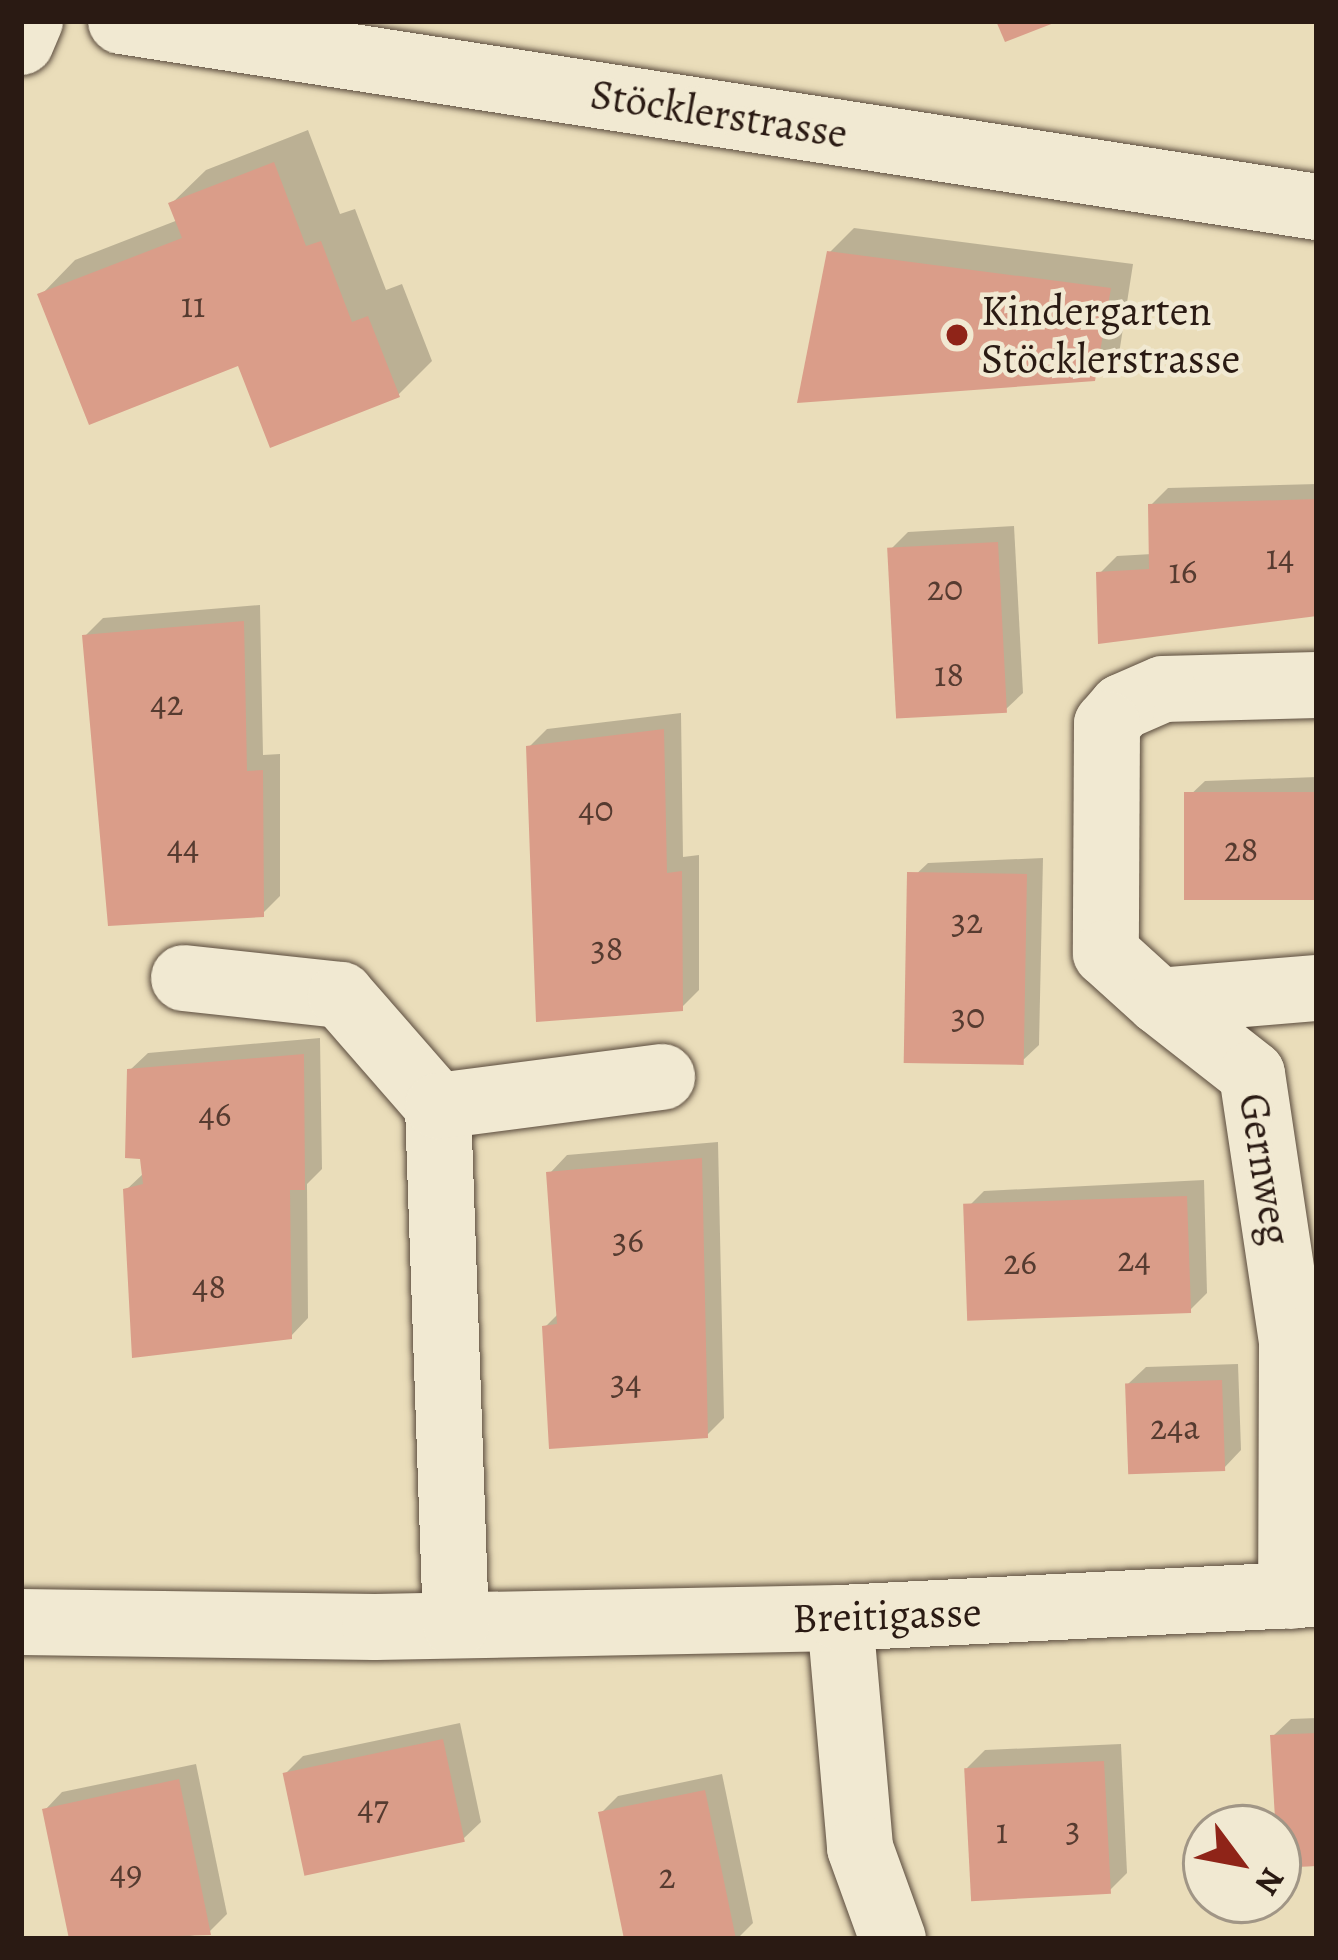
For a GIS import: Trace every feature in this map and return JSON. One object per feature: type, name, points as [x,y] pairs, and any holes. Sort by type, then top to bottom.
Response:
[{"type":"street","points":[[21,42],[30,21]]},
{"type":"street","name":"Stöcklerstrasse","points":[[121,21],[1317,207]]},
{"type":"street","name":"Gernweg","points":[[1304,1595],[1292,1341],[1252,1074],[1106,953],[1107,724],[1122,707],[1163,689],[1317,685]]},
{"type":"street","points":[[184,979],[341,995],[438,1106],[456,1625]]},
{"type":"street","points":[[1159,1001],[1317,988]]},
{"type":"street","points":[[438,1106],[662,1077]]},
{"type":"street","name":"Breitigasse","points":[[21,1622],[456,1625],[841,1618],[1304,1595]]},
{"type":"street","points":[[841,1618],[860,1848],[893,1939]]},
{"type":"building","points":[[996,21],[1059,21],[1005,42]]},
{"type":"building","points":[[274,162],[306,246],[321,241],[352,322],[368,316],[400,397],[270,448],[238,366],[89,425],[37,294],[182,238],[168,203]]},
{"type":"building","name":"Kindergarten Stöcklerstrasse","points":[[827,251],[1111,288],[1095,381],[797,403]]},
{"type":"building","points":[[1317,499],[1317,616],[1098,644],[1096,572],[1149,569],[1148,504]]},
{"type":"building","points":[[998,542],[1007,713],[896,719],[887,548]]},
{"type":"building","points":[[244,621],[247,771],[263,770],[264,917],[108,926],[82,635]]},
{"type":"building","points":[[664,729],[667,873],[682,871],[683,1011],[536,1022],[526,746]]},
{"type":"building","points":[[1184,792],[1317,792],[1317,900],[1184,900]]},
{"type":"building","points":[[907,872],[1027,874],[1024,1065],[904,1063]]},
{"type":"building","points":[[304,1054],[305,1190],[290,1190],[292,1339],[132,1358],[123,1189],[143,1184],[140,1159],[125,1158],[127,1069]]},
{"type":"building","points":[[702,1158],[708,1438],[549,1449],[542,1326],[557,1324],[546,1172]]},
{"type":"building","points":[[1187,1196],[1191,1313],[967,1321],[963,1204]]},
{"type":"building","points":[[1222,1380],[1225,1471],[1128,1474],[1125,1383]]},
{"type":"building","points":[[1317,1733],[1317,1866],[1302,1867],[1302,1804],[1274,1804],[1270,1735]]},
{"type":"building","points":[[443,1739],[465,1842],[304,1876],[283,1773]]},
{"type":"building","points":[[1104,1761],[1111,1894],[971,1901],[964,1768]]},
{"type":"building","points":[[179,1779],[211,1935],[69,1939],[42,1809]]},
{"type":"building","points":[[705,1790],[736,1939],[624,1939],[598,1812]]},
{"type":"place","name":"Kindergarten Stöcklerstrasse","points":[[957,335]]}]
